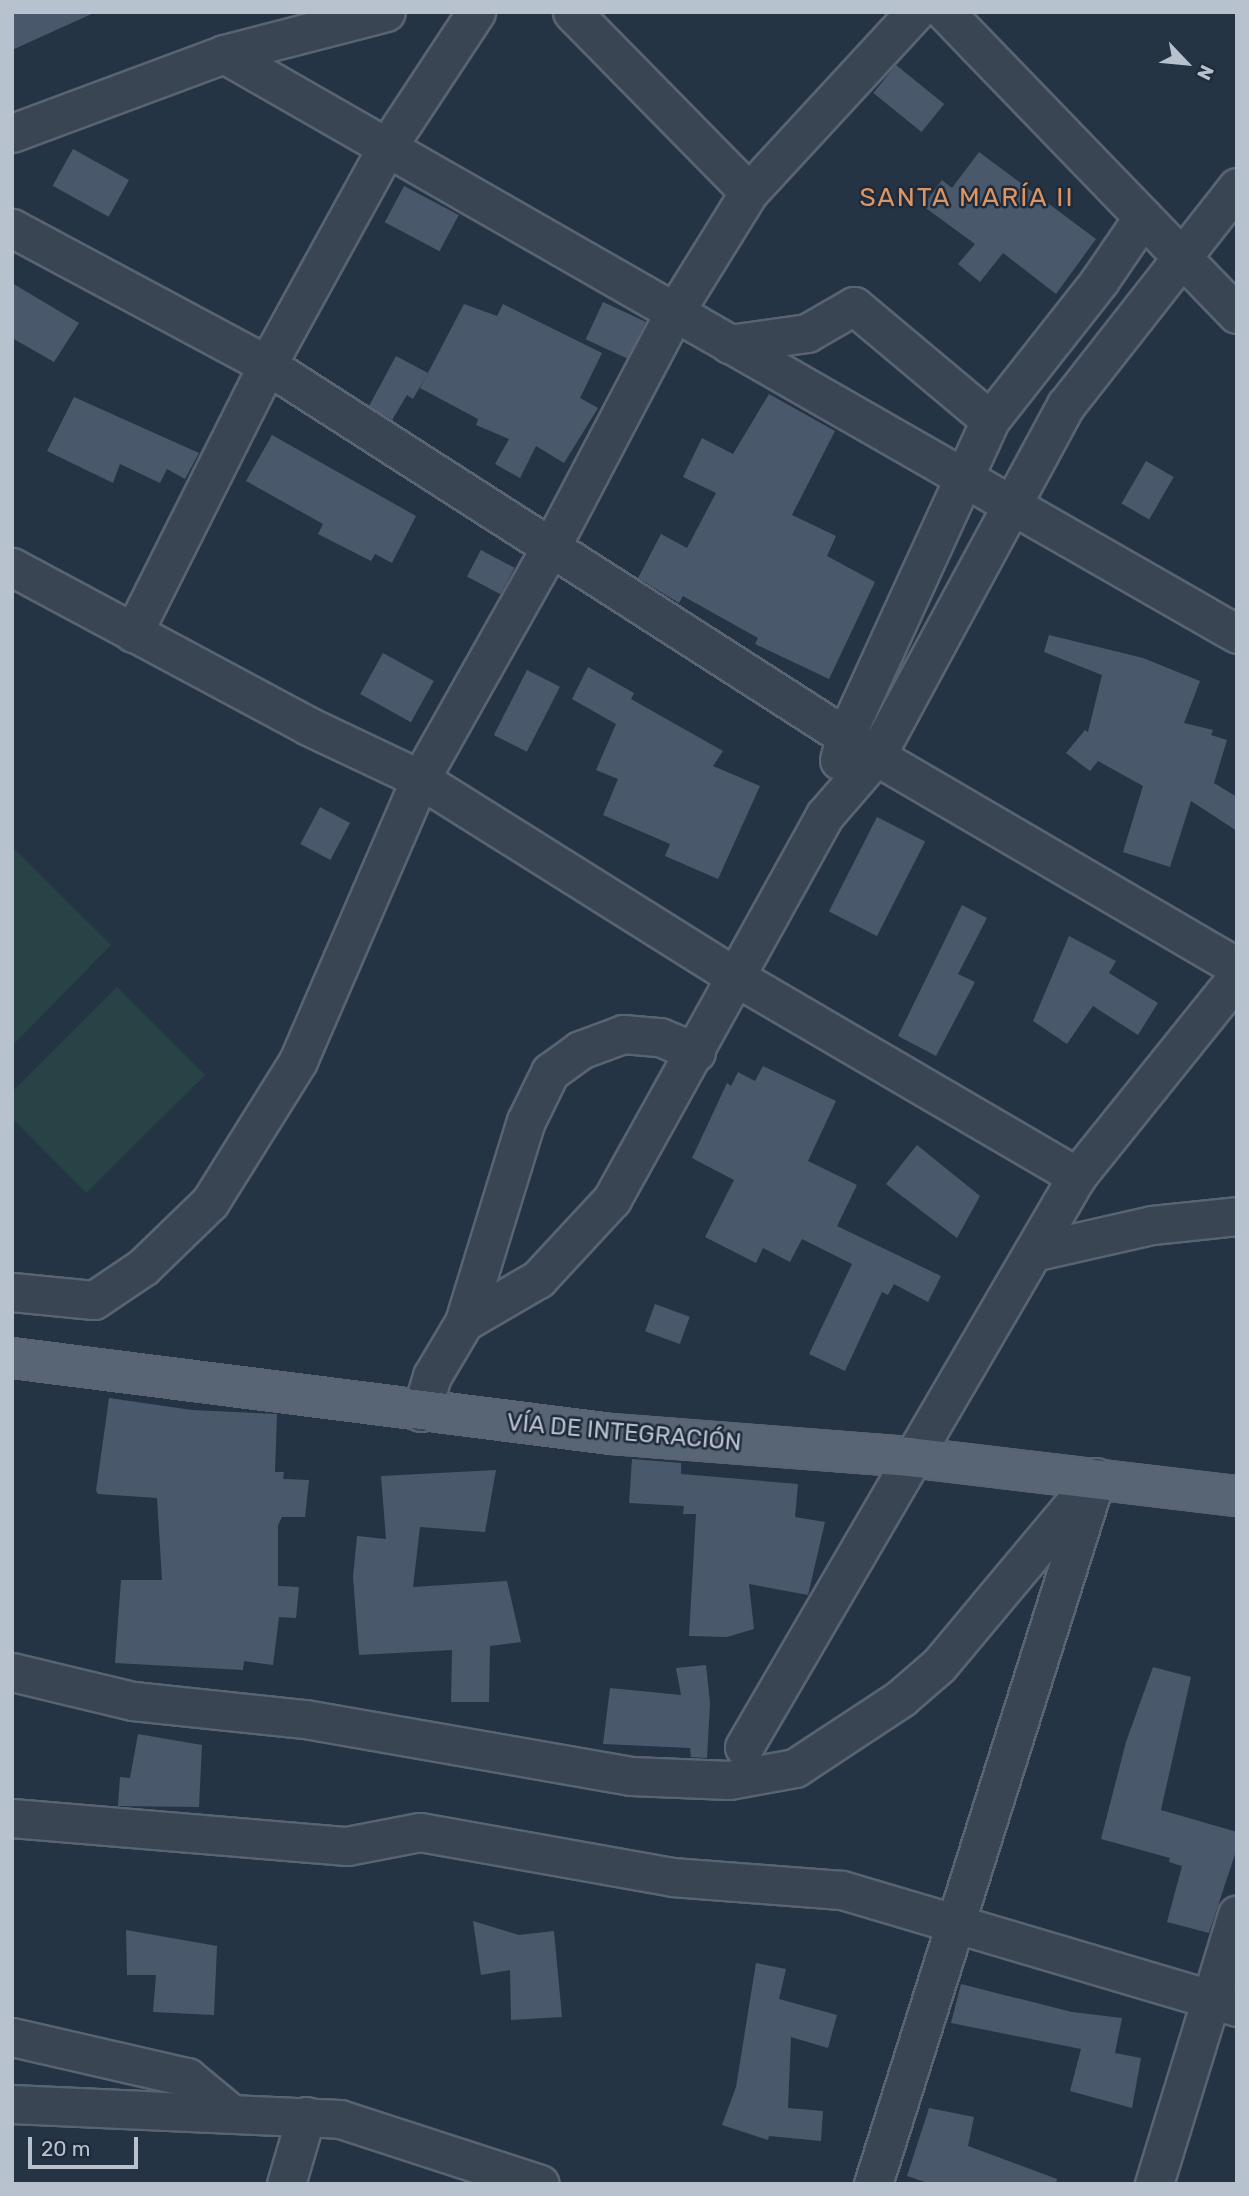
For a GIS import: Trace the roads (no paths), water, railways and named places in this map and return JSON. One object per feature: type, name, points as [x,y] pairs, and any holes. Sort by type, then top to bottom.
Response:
[{"type":"main road","name":"VÍA DE INTEGRACIÓN","points":[[12,1358],[611,1434],[909,1457],[1096,1477],[1237,1496]]},
{"type":"street","points":[[12,133],[224,54],[386,12]]},
{"type":"street","points":[[132,634],[267,365],[387,147],[477,12]]},
{"type":"street","points":[[572,12],[749,192]]},
{"type":"street","points":[[12,1292],[94,1300],[143,1267],[210,1202],[298,1061],[420,779],[552,545],[674,313],[749,192],[915,12]]},
{"type":"street","points":[[945,12],[1237,314]]},
{"type":"street","points":[[224,54],[1237,634]]},
{"type":"street","points":[[464,1322],[538,1279],[612,1199],[738,978],[825,815],[876,756],[1066,405],[1184,260],[1237,187]]},
{"type":"street","points":[[825,815],[845,737],[961,477],[990,420],[1100,281],[1143,217]]},
{"type":"street","points":[[12,228],[267,365],[552,545],[845,737],[1237,967]]},
{"type":"street","points":[[729,344],[799,335],[855,306],[990,420]]},
{"type":"street","points":[[12,567],[132,634],[420,779],[738,978],[1077,1175]]},
{"type":"street","points":[[744,1746],[909,1457],[1077,1175],[1237,977]]},
{"type":"street","points":[[421,1412],[432,1376],[464,1322],[526,1121],[550,1072],[580,1050],[624,1034],[660,1037],[696,1052]]},
{"type":"street","points":[[1033,1252],[1152,1225],[1237,1216]]},
{"type":"street","points":[[12,1672],[134,1701],[305,1719],[631,1776],[730,1780],[795,1768],[901,1698],[939,1665],[1096,1477]]},
{"type":"street","points":[[873,2184],[1096,1477]]},
{"type":"street","points":[[12,1818],[347,1846],[420,1832],[672,1877],[842,1890],[1223,2003]]},
{"type":"street","points":[[1154,2184],[1223,2003],[1237,1914]]},
{"type":"street","points":[[12,2037],[187,2077],[228,2111]]},
{"type":"street","points":[[12,2104],[228,2111],[340,2119],[540,2184]]},
{"type":"street","points":[[286,2184],[306,2116]]},
{"type":"district","name":"SANTA MARÍA II","points":[[967,198]]}]
